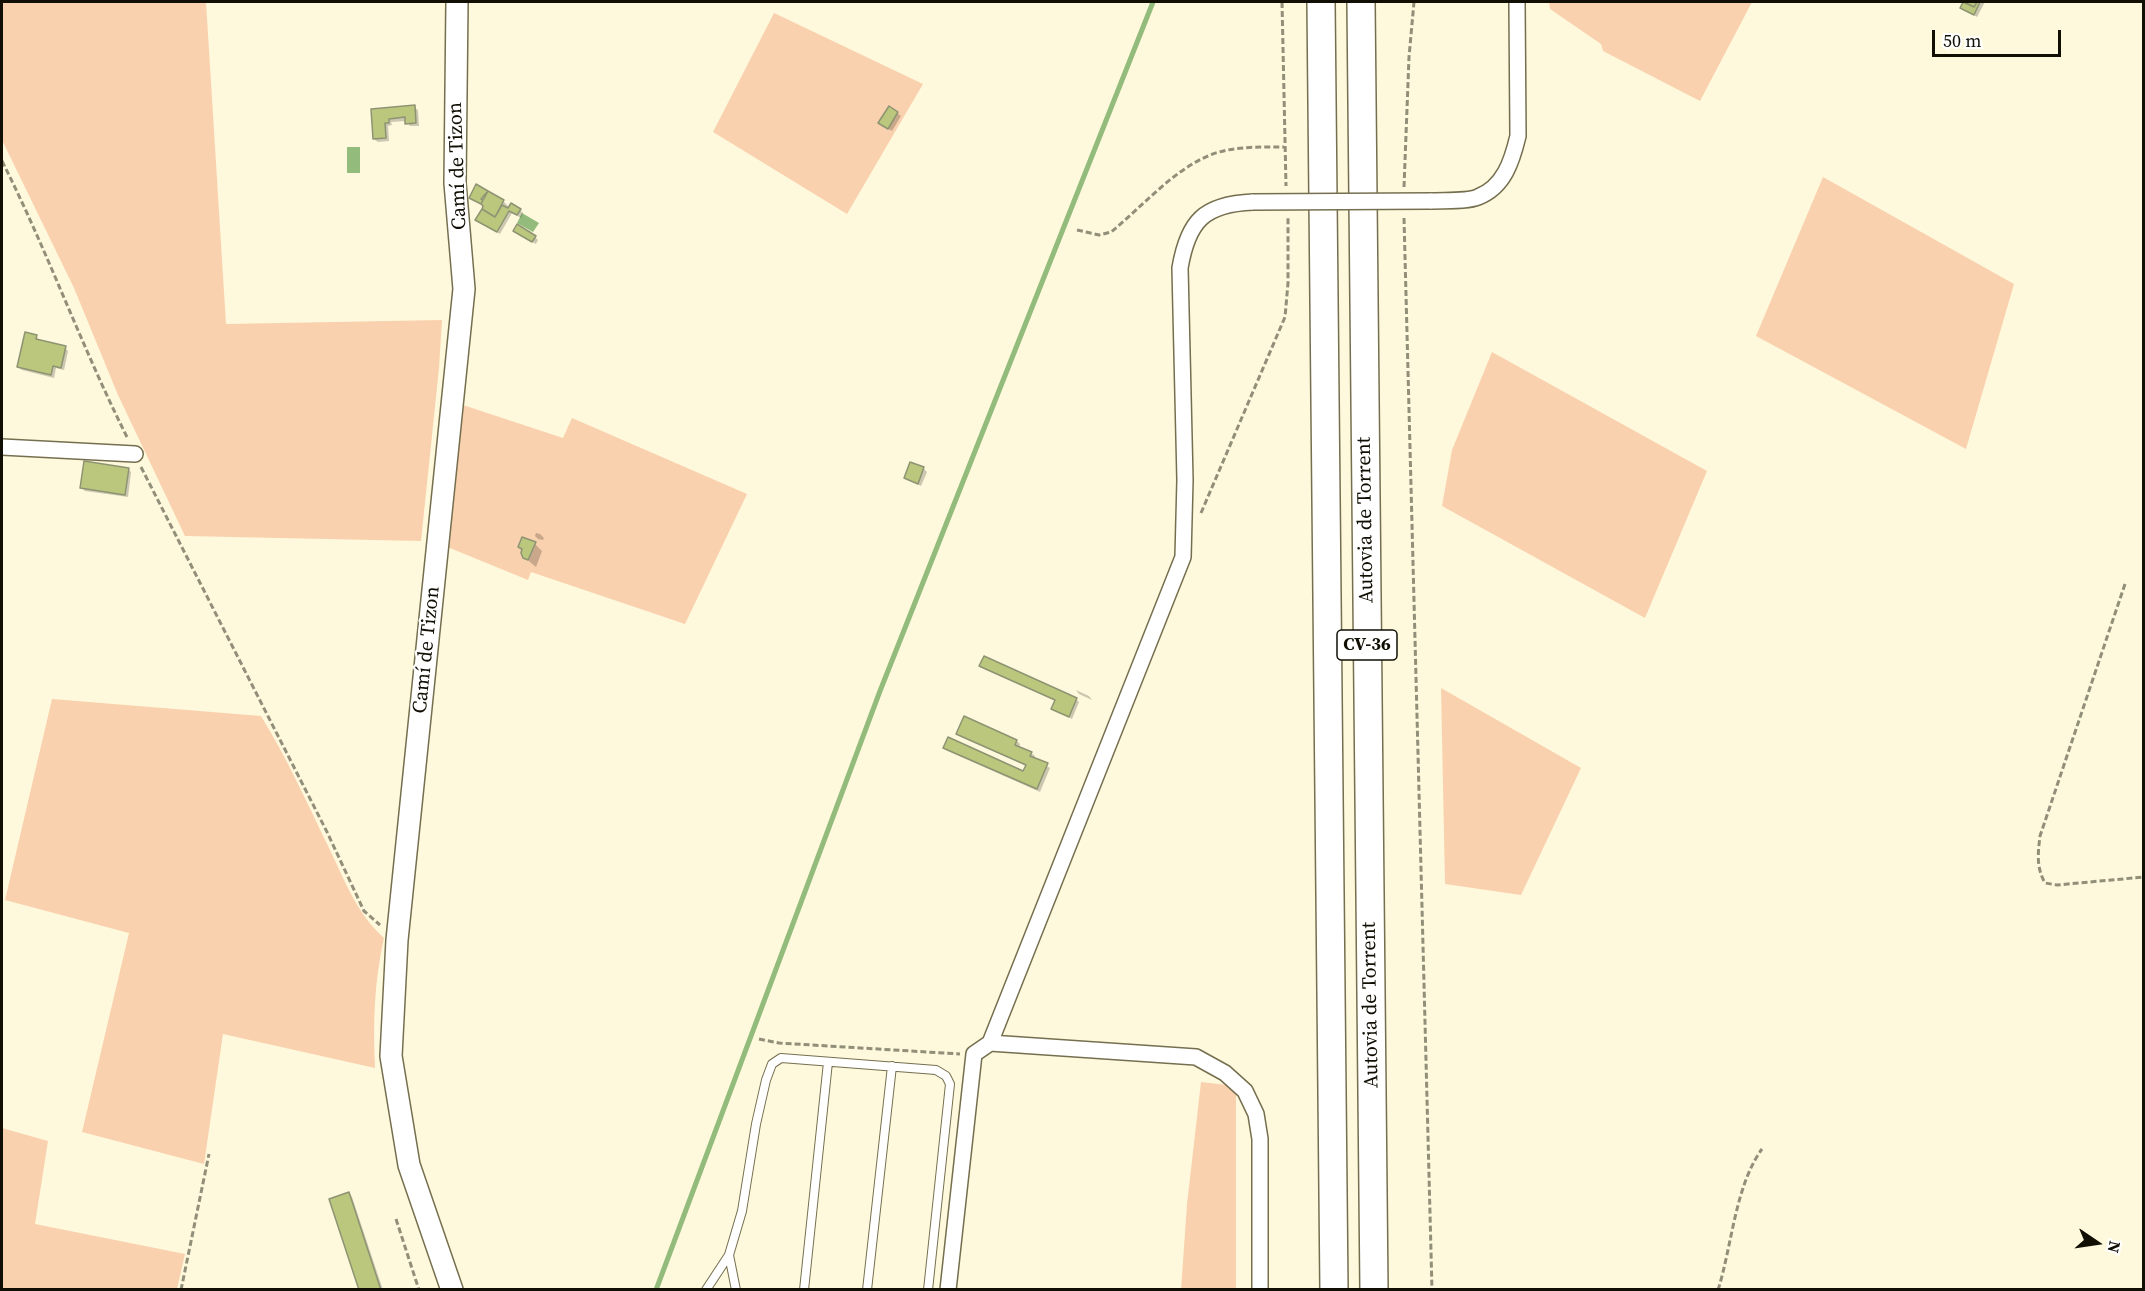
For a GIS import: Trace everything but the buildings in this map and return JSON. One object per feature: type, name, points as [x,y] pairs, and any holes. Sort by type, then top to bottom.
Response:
[{"type":"highway","name":"Autovia de Torrent","points":[[1321,2],[1334,1290]]},
{"type":"highway","name":"Autovia de Torrent","points":[[1360,2],[1374,1290]]},
{"type":"street","name":"Camí de Tizon","points":[[452,1290],[409,1165],[391,1056],[397,940],[464,289],[454,183],[457,2]]},
{"type":"street","points":[[948,1290],[974,1054],[990,1043],[1183,556],[1185,480],[1180,268],[1184,243],[1196,224],[1214,208],[1233,203],[1430,201],[1477,198],[1500,183],[1513,157],[1518,136],[1517,2]]},
{"type":"street","points":[[2,447],[135,454]]},
{"type":"street","points":[[990,1043],[1196,1057],[1225,1073],[1245,1091],[1256,1114],[1260,1139],[1260,1290]]},
{"type":"lane","points":[[706,1290],[729,1255],[742,1210],[756,1124],[766,1080],[772,1065],[781,1058],[936,1070],[946,1076],[950,1084],[928,1290]]},
{"type":"lane","points":[[804,1290],[828,1062]]},
{"type":"lane","points":[[867,1290],[892,1066]]},
{"type":"lane","points":[[729,1255],[736,1290]]},
{"type":"path","points":[[1282,2],[1286,190]]},
{"type":"path","points":[[1404,195],[1409,57],[1414,2]]},
{"type":"path","points":[[1077,230],[1099,235],[1111,232],[1176,175],[1211,155],[1245,147],[1284,147]]},
{"type":"path","points":[[2,161],[50,263],[104,391],[327,832],[364,911],[397,940]]},
{"type":"path","points":[[1202,513],[1285,317],[1288,283],[1287,212]]},
{"type":"path","points":[[1404,219],[1432,1290]]},
{"type":"path","points":[[2125,584],[2040,836],[2037,856],[2039,872],[2045,883],[2057,885],[2144,877]]},
{"type":"path","points":[[759,1040],[974,1054]]},
{"type":"path","points":[[1718,1290],[1743,1188],[1754,1160],[1762,1149]]},
{"type":"path","points":[[181,1290],[209,1154]]},
{"type":"path","points":[[396,1219],[419,1290]]},
{"type":"shaded area","points":[[2,2],[206,2],[226,324],[442,320],[421,541],[185,536],[118,395],[74,288],[2,140]]},
{"type":"shaded area","points":[[1549,2],[1752,2],[1700,101],[1603,51],[1601,44],[1550,9]]},
{"type":"shaded area","points":[[774,13],[923,84],[847,214],[713,132]]},
{"type":"shaded area","points":[[347,147],[360,147],[360,173],[347,173]]},
{"type":"shaded area","points":[[1823,177],[2014,284],[1966,449],[1756,336]]},
{"type":"shaded area","points":[[522,213],[539,223],[533,232],[517,223]]},
{"type":"shaded area","points":[[1492,352],[1707,471],[1645,618],[1442,506],[1452,450]]},
{"type":"shaded area","points":[[460,404],[563,438],[572,418],[747,494],[685,624],[531,572],[528,580],[445,546]]},
{"type":"shaded area","points":[[1441,688],[1581,768],[1521,895],[1445,884]]},
{"type":"shaded area","points":[[52,699],[261,716],[288,764],[352,896],[374,929],[384,938],[375,1003],[375,1068],[223,1034],[204,1164],[82,1132],[129,933],[5,900]]},
{"type":"shaded area","points":[[1201,1082],[1227,1085],[1236,1095],[1236,1289],[1181,1290],[1187,1204]]},
{"type":"shaded area","points":[[2,1128],[48,1141],[35,1224],[185,1254],[177,1289],[2,1289]]},
{"type":"waterway","points":[[656,1290],[880,691],[1153,2]]}]
